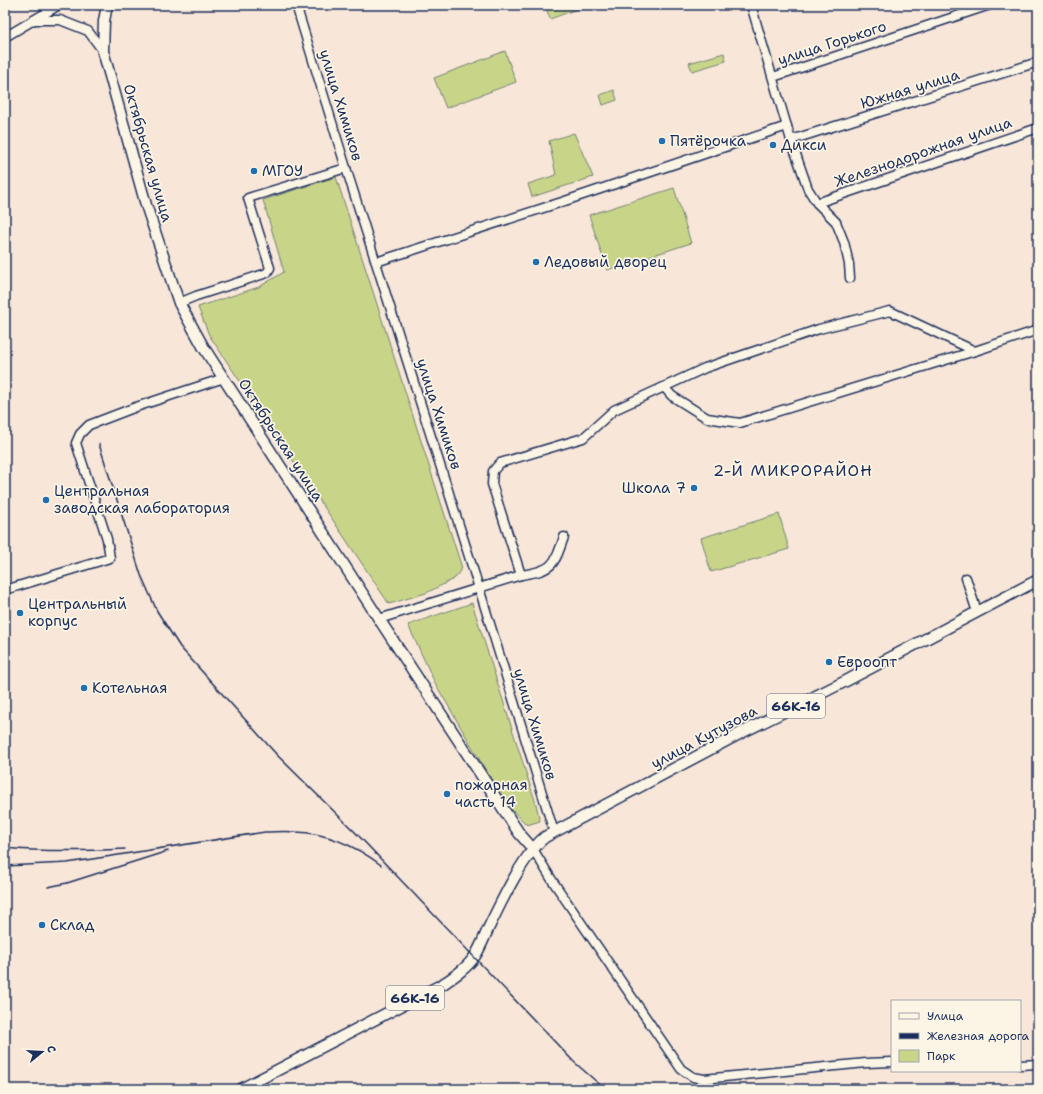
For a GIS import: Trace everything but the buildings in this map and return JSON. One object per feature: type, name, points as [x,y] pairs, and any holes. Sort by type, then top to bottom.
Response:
[{"type":"main road","name":"Октябрьская улица","points":[[107,5],[104,20],[103,51],[146,205],[178,303],[204,348],[379,619],[519,833],[533,849]]},
{"type":"main road","name":"улица Кутузова","points":[[554,832],[741,733],[846,681],[1038,580]]},
{"type":"main road","name":"66К-16","points":[[241,1089],[443,984],[460,972],[477,952],[516,876],[533,849],[540,841],[554,832]]},
{"type":"street","points":[[5,37],[59,5]]},
{"type":"street","name":"улица Химиков","points":[[296,5],[554,832]]},
{"type":"street","points":[[751,5],[791,140],[808,189],[817,203],[836,222],[849,264],[850,278]]},
{"type":"street","name":"улица Горького","points":[[773,77],[990,5]]},
{"type":"street","points":[[34,20],[60,20],[88,31],[103,51]]},
{"type":"street","name":"Южная улица","points":[[791,140],[1038,62]]},
{"type":"street","points":[[376,262],[569,200],[787,126]]},
{"type":"street","name":"Железнодорожная улица","points":[[817,203],[1038,128]]},
{"type":"street","points":[[178,303],[267,272],[270,268],[248,198],[346,168]]},
{"type":"street","points":[[521,575],[492,484],[493,472],[500,463],[583,438],[614,410],[705,368],[819,329],[890,311],[975,351]]},
{"type":"street","points":[[664,387],[672,396],[707,418],[740,423],[975,351],[1038,330]]},
{"type":"street","points":[[5,590],[110,558],[107,539],[76,443],[80,434],[89,425],[136,407],[224,378]]},
{"type":"street","points":[[379,619],[521,575],[548,569],[557,558],[564,537]]},
{"type":"street","points":[[966,578],[977,612]]},
{"type":"street","points":[[533,849],[552,880],[681,1069],[692,1077],[704,1079],[866,1063],[891,1062]]},
{"type":"street","points":[[1021,1065],[1038,1064]]},
{"type":"green space","points":[[545,5],[588,5],[550,19]]},
{"type":"green space","points":[[505,51],[516,82],[446,108],[434,78]]},
{"type":"green space","points":[[724,53],[726,61],[692,71],[689,63]]},
{"type":"green space","points":[[614,90],[617,100],[603,105],[600,95]]},
{"type":"green space","points":[[574,133],[593,177],[532,197],[528,184],[556,175],[549,141]]},
{"type":"green space","points":[[336,177],[462,568],[454,579],[426,593],[389,604],[209,335],[198,307],[259,287],[284,272],[263,200]]},
{"type":"green space","points":[[674,188],[691,243],[607,270],[589,215]]},
{"type":"green space","points":[[779,514],[789,549],[711,572],[701,538]]},
{"type":"green space","points":[[472,603],[536,804],[540,821],[527,825],[504,802],[435,683],[408,625]]},
{"type":"railway","points":[[99,444],[141,575],[157,611],[180,647],[277,755],[356,833],[574,1062],[605,1089]]},
{"type":"railway","points":[[5,866],[67,863],[265,832],[308,833],[330,838],[362,852],[381,865]]},
{"type":"railway","points":[[5,848],[65,851],[125,849]]},
{"type":"railway","points":[[48,887],[67,883],[168,851]]},
{"type":"railway","points":[[1006,1088],[1038,1085]]},
{"type":"place","name":"Пятёрочка","points":[[662,141]]},
{"type":"place","name":"Дикси","points":[[773,145]]},
{"type":"place","name":"МГОУ","points":[[254,171]]},
{"type":"place","name":"Ледовый дворец","points":[[536,262]]},
{"type":"place","name":"Школа 7","points":[[694,488]]},
{"type":"place","name":"Центральная заводская лаборатория","points":[[46,500]]},
{"type":"place","name":"Центральный корпус","points":[[20,613]]},
{"type":"place","name":"Евроопт","points":[[829,662]]},
{"type":"place","name":"Котельная","points":[[84,688]]},
{"type":"place","name":"пожарная часть 14","points":[[447,794]]},
{"type":"place","name":"Склад","points":[[42,925]]},
{"type":"district","name":"2-Й МИКРОРАЙОН","points":[[793,470]]}]
